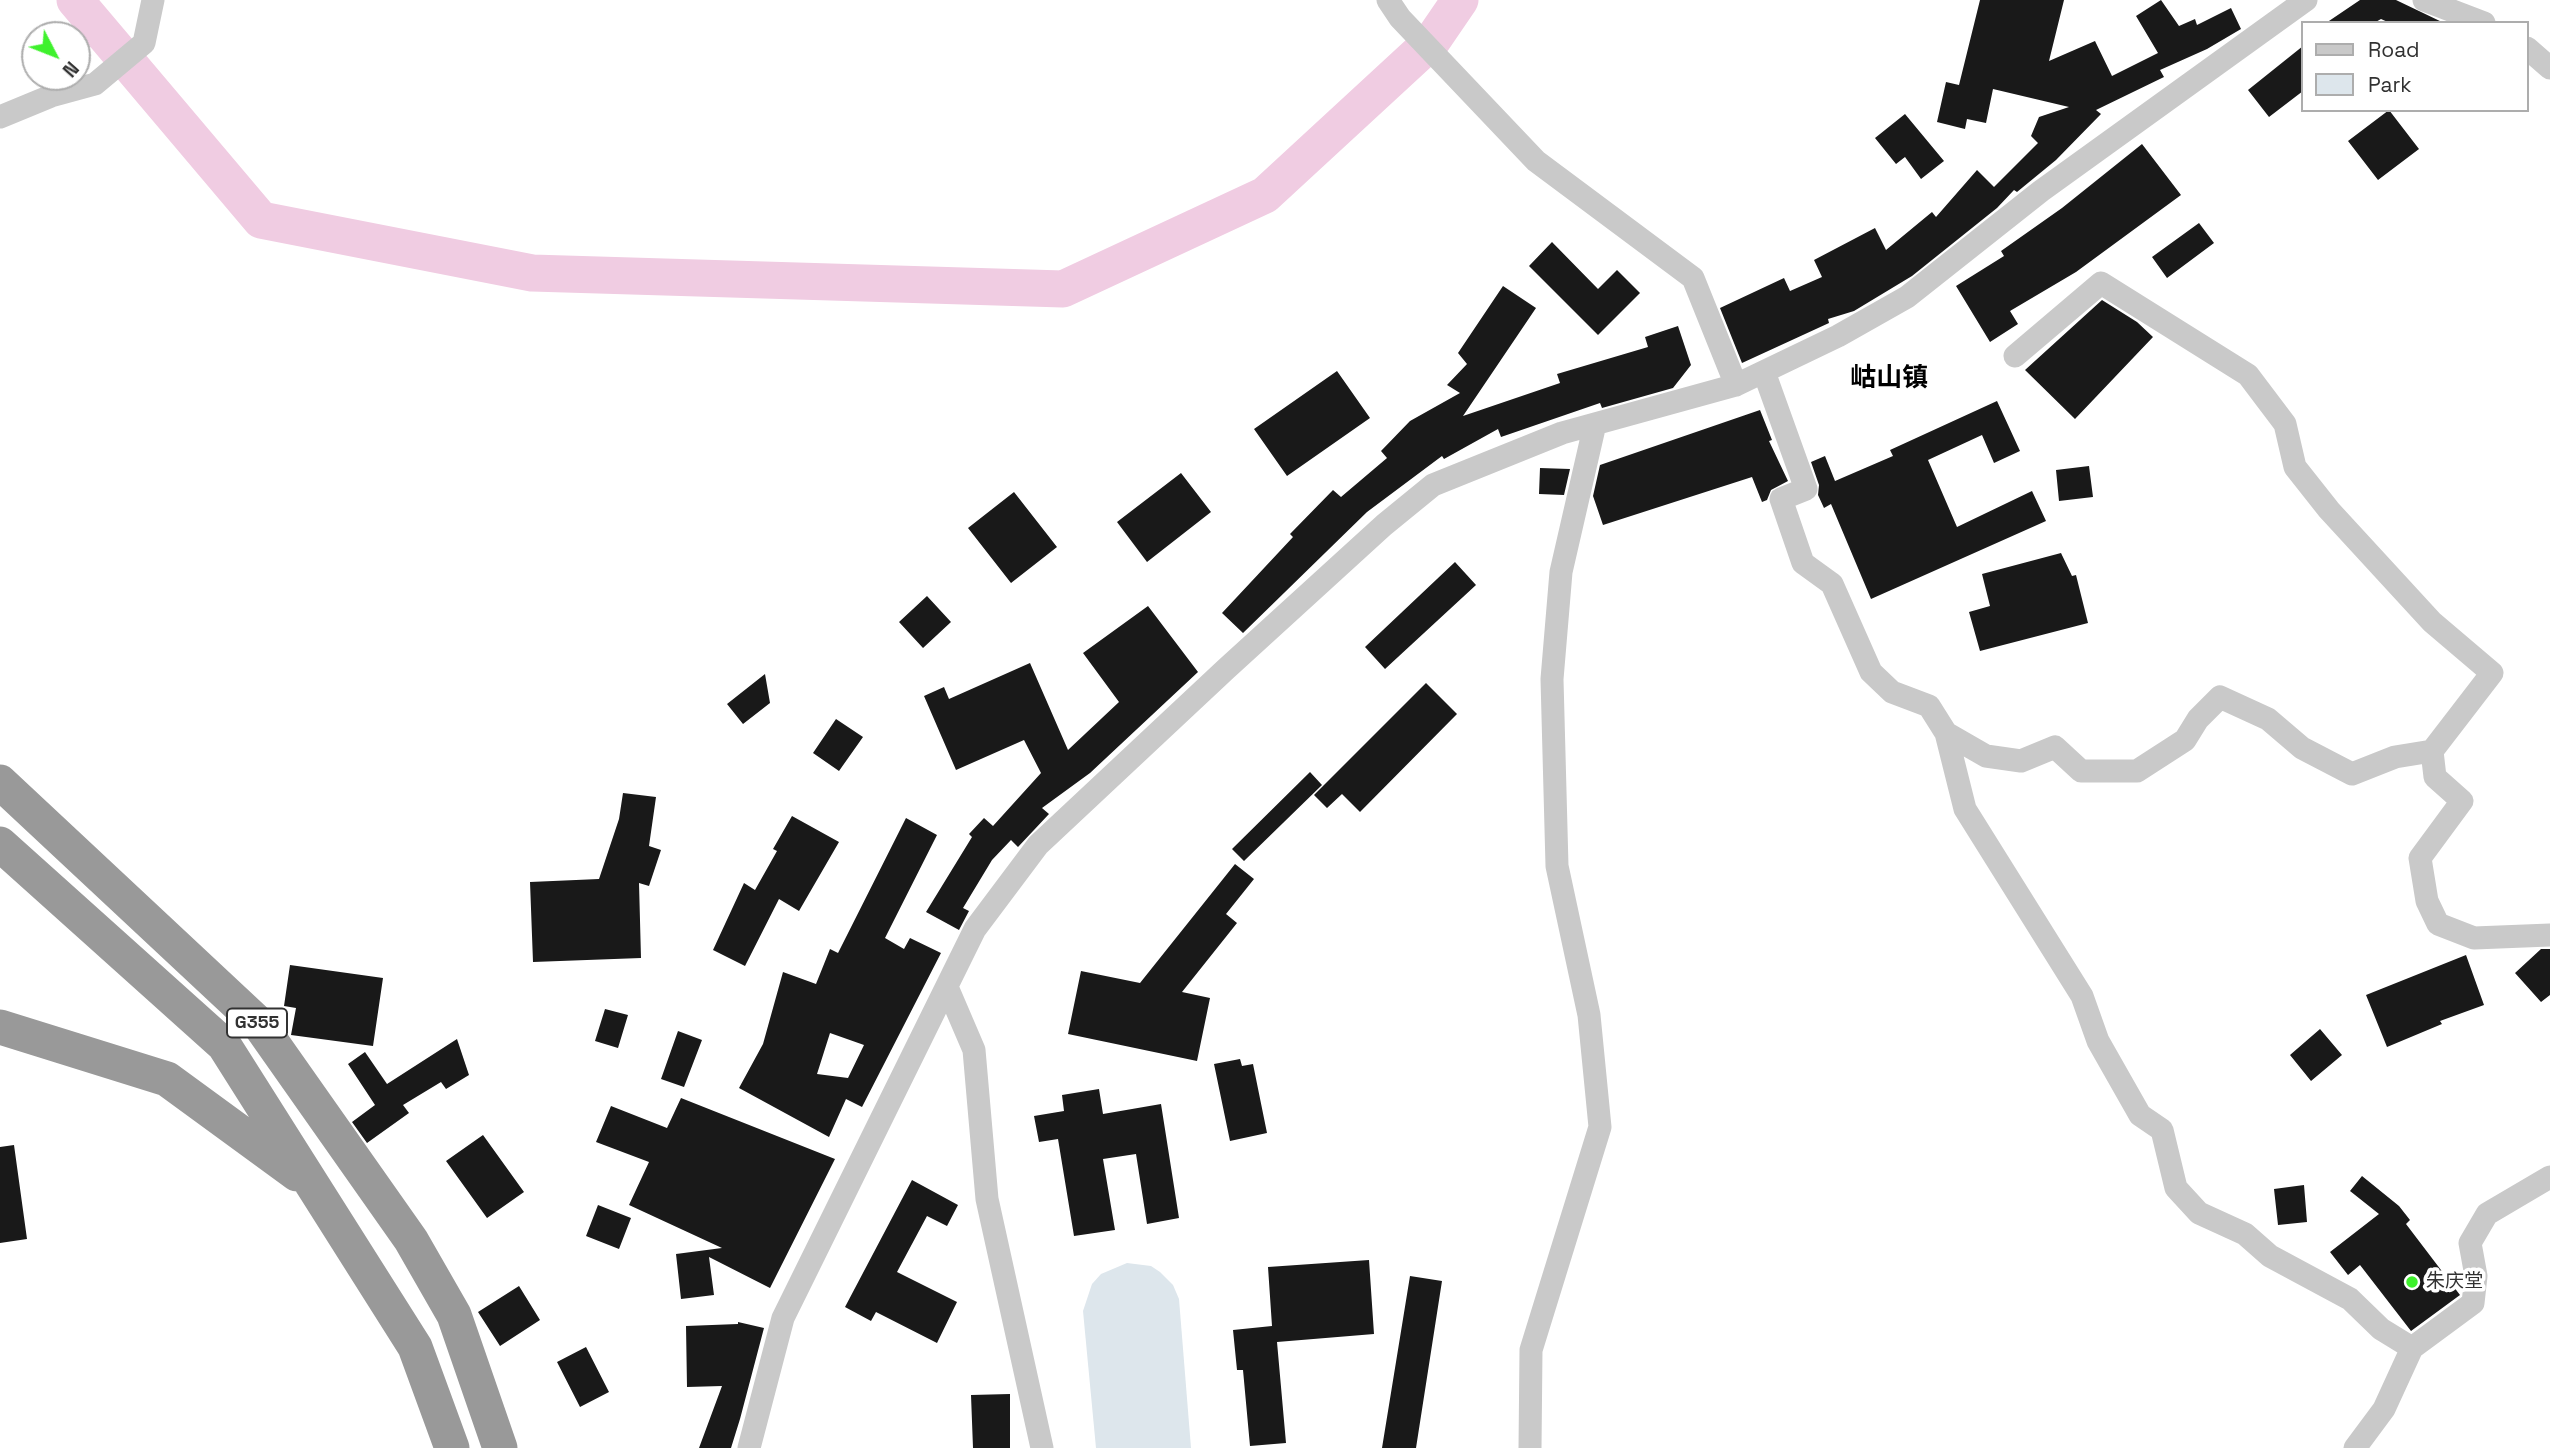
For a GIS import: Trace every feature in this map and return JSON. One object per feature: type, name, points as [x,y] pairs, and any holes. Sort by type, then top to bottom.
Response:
[{"type":"highway","name":"G355","points":[[0,782],[259,1024],[424,1261],[454,1315],[500,1448]]},
{"type":"highway","name":"G355","points":[[0,844],[223,1045],[415,1347],[452,1448]]},
{"type":"highway","points":[[0,1027],[167,1079],[314,1186]]},
{"type":"street","points":[[0,117],[51,96],[95,85],[144,43],[153,0]]},
{"type":"street","points":[[749,1448],[783,1318],[975,929],[1038,845],[1384,525],[1433,485],[1562,433],[1736,385],[1838,336],[1907,297],[2041,191],[2306,0]]},
{"type":"street","points":[[2424,0],[2479,21]]},
{"type":"street","points":[[1394,9],[1462,85],[1536,161],[1693,278],[1736,385]]},
{"type":"street","points":[[2529,50],[2550,68]]},
{"type":"street","points":[[1946,733],[1986,756],[2021,761],[2055,747],[2081,771],[2137,771],[2185,740],[2198,719],[2220,698],[2268,719],[2302,748],[2352,774],[2395,757],[2432,751],[2492,673],[2432,622],[2329,510],[2295,467],[2285,424],[2248,375],[2101,283],[2015,356]]},
{"type":"street","points":[[1763,372],[1806,489],[1781,499],[1803,563],[1832,584],[1871,672],[1892,692],[1929,706],[1946,733],[1965,809],[2082,996],[2098,1041],[2140,1115],[2162,1130],[2176,1188],[2199,1213],[2245,1234],[2270,1256],[2350,1299],[2381,1329],[2412,1348]]},
{"type":"street","points":[[1530,1448],[1531,1350],[1600,1128],[1589,1015],[1557,866],[1552,679],[1561,572],[1595,424]]},
{"type":"street","points":[[2432,751],[2435,777],[2462,801],[2420,858],[2427,901],[2438,924],[2474,938],[2550,935]]},
{"type":"street","points":[[947,987],[974,1050],[987,1199],[1042,1448]]},
{"type":"street","points":[[2355,1448],[2384,1409],[2412,1348],[2473,1303],[2476,1276],[2470,1243],[2487,1214],[2550,1177]]},
{"type":"green space","points":[[1127,1263],[1151,1266],[1160,1272],[1173,1285],[1179,1299],[1191,1448],[1096,1448],[1083,1311],[1092,1284],[1101,1274]]},
{"type":"building","points":[[1980,0],[2064,0],[2049,61],[2095,41],[2112,76],[2158,53],[2136,16],[2161,0],[2179,26],[2195,19],[2197,25],[2231,8],[2241,29],[2207,49],[2160,70],[2164,77],[2096,110],[2101,114],[2056,160],[2017,192],[2014,190],[1997,208],[1912,276],[1854,311],[1828,319],[1829,323],[1742,363],[1720,308],[1784,278],[1790,291],[1822,277],[1814,260],[1875,228],[1886,250],[1932,212],[1936,217],[1977,170],[1994,187],[2038,143],[2031,136],[2039,117],[2069,107],[1993,89],[1986,123],[1967,119],[1965,129],[1937,122],[1946,82],[1959,85]]},
{"type":"building","points":[[2360,0],[2396,0],[2440,21],[2381,19],[2329,21]]},
{"type":"building","points":[[2302,47],[2302,92],[2269,117],[2248,90]]},
{"type":"building","points":[[2386,112],[2391,112],[2419,149],[2378,180],[2348,141]]},
{"type":"building","points":[[1905,114],[1944,161],[1921,179],[1905,157],[1896,164],[1875,138]]},
{"type":"building","points":[[2142,144],[2181,195],[2076,272],[2010,311],[2018,324],[1990,342],[1956,286],[2004,256],[2001,251],[2062,208]]},
{"type":"building","points":[[2199,223],[2214,243],[2167,278],[2152,257]]},
{"type":"building","points":[[1552,242],[1598,289],[1617,270],[1640,293],[1598,335],[1529,266]]},
{"type":"building","points":[[1503,286],[1536,308],[1463,416],[1560,383],[1557,374],[1648,347],[1645,337],[1678,326],[1691,365],[1673,388],[1602,408],[1600,403],[1501,437],[1498,429],[1444,459],[1442,456],[1367,512],[1243,633],[1222,613],[1293,537],[1290,534],[1333,490],[1341,497],[1387,458],[1381,451],[1410,421],[1460,393],[1447,385],[1467,364],[1458,353]]},
{"type":"building","points":[[2102,300],[2137,322],[2153,337],[2075,419],[2025,370]]},
{"type":"building","points":[[1337,371],[1370,418],[1287,476],[1254,429]]},
{"type":"building","points":[[1997,401],[2020,451],[1994,463],[1982,435],[1928,460],[1957,527],[2032,491],[2046,521],[1871,599],[1831,504],[1824,508],[1818,495],[1819,485],[1811,462],[1825,456],[1835,481],[1893,456],[1890,450]]},
{"type":"building","points":[[1760,410],[1772,440],[1769,441],[1788,481],[1771,490],[1767,500],[1762,502],[1752,477],[1603,525],[1593,496],[1600,465]]},
{"type":"building","points":[[2089,466],[2093,497],[2059,501],[2056,470]]},
{"type":"building","points":[[1540,468],[1570,469],[1564,495],[1539,494]]},
{"type":"building","points":[[1181,473],[1211,512],[1147,562],[1117,522]]},
{"type":"building","points":[[1014,492],[1057,547],[1011,583],[968,528]]},
{"type":"building","points":[[2061,553],[2072,576],[2076,575],[2088,623],[1980,651],[1969,612],[1990,606],[1982,574]]},
{"type":"building","points":[[1455,562],[1476,585],[1385,669],[1365,647]]},
{"type":"building","points":[[927,596],[951,622],[923,648],[899,622]]},
{"type":"building","points":[[1148,606],[1198,672],[1090,773],[1042,808],[1049,814],[1018,847],[1011,840],[992,860],[963,908],[969,911],[959,930],[926,912],[972,837],[969,834],[984,818],[993,826],[1041,773],[1024,740],[956,770],[924,696],[944,687],[949,699],[1030,663],[1068,750],[1119,702],[1083,653]]},
{"type":"building","points":[[765,674],[770,703],[743,724],[727,704]]},
{"type":"building","points":[[1426,683],[1457,714],[1360,812],[1342,794],[1327,808],[1314,795]]},
{"type":"building","points":[[836,719],[863,737],[839,771],[813,753]]},
{"type":"building","points":[[1310,772],[1322,785],[1244,861],[1232,849]]},
{"type":"building","points":[[623,793],[656,797],[649,846],[661,850],[649,886],[639,883],[641,958],[533,962],[530,882],[599,879],[619,819]]},
{"type":"building","points":[[792,816],[839,842],[799,911],[779,899],[745,966],[713,950],[744,883],[755,890],[777,851],[773,849]]},
{"type":"building","points":[[906,818],[937,835],[885,938],[904,949],[910,938],[941,953],[862,1107],[846,1099],[829,1137],[739,1088],[763,1044],[783,972],[816,984],[830,949],[838,953]],"holes":[[[830,1033],[864,1045],[848,1078],[817,1074]]]},
{"type":"building","points":[[1235,864],[1254,879],[1226,914],[1237,923],[1182,992],[1210,998],[1197,1061],[1068,1034],[1081,971],[1140,983]]},
{"type":"building","points":[[2541,949],[2550,949],[2550,995],[2541,1002],[2515,973]]},
{"type":"building","points":[[2466,955],[2484,1005],[2440,1021],[2442,1024],[2387,1047],[2366,995]]},
{"type":"building","points":[[290,965],[383,978],[373,1046],[291,1035],[296,1008],[284,1006]]},
{"type":"building","points":[[605,1009],[628,1015],[618,1048],[595,1041]]},
{"type":"building","points":[[2320,1029],[2342,1055],[2311,1081],[2290,1055]]},
{"type":"building","points":[[678,1031],[702,1040],[684,1087],[661,1079]]},
{"type":"building","points":[[457,1039],[469,1075],[446,1089],[441,1082],[403,1105],[409,1113],[367,1143],[352,1122],[375,1105],[348,1064],[365,1052],[387,1084]]},
{"type":"building","points":[[1240,1059],[1242,1066],[1253,1064],[1267,1133],[1230,1141],[1214,1064]]},
{"type":"building","points":[[1099,1089],[1103,1114],[1161,1104],[1179,1218],[1147,1224],[1136,1154],[1103,1159],[1115,1230],[1074,1236],[1058,1139],[1039,1142],[1034,1116],[1064,1111],[1062,1095]]},
{"type":"building","points":[[681,1098],[835,1159],[770,1288],[709,1257],[714,1295],[681,1299],[676,1254],[722,1248],[629,1205],[649,1162],[596,1142],[611,1106],[667,1128]]},
{"type":"building","points":[[483,1135],[524,1192],[487,1218],[446,1161]]},
{"type":"building","points":[[14,1145],[27,1239],[0,1243],[0,1147]]},
{"type":"building","name":"朱庆堂","points":[[2362,1176],[2399,1206],[2410,1220],[2406,1224],[2460,1295],[2411,1331],[2360,1265],[2348,1275],[2330,1252],[2379,1214],[2350,1191]]},
{"type":"building","points":[[912,1180],[958,1205],[947,1226],[927,1216],[897,1272],[957,1302],[937,1343],[876,1312],[871,1321],[845,1307]]},
{"type":"building","points":[[2304,1185],[2307,1222],[2278,1225],[2274,1189]]},
{"type":"building","points":[[598,1205],[631,1218],[619,1249],[586,1236]]},
{"type":"building","points":[[1369,1260],[1374,1334],[1277,1342],[1286,1443],[1250,1446],[1243,1370],[1237,1370],[1233,1330],[1272,1326],[1268,1267]]},
{"type":"building","points":[[1410,1276],[1442,1281],[1416,1448],[1382,1448]]},
{"type":"building","points":[[519,1286],[540,1320],[500,1346],[478,1312]]},
{"type":"building","points":[[738,1322],[764,1328],[740,1419],[731,1448],[699,1448],[722,1386],[687,1387],[686,1326]]},
{"type":"building","points":[[586,1347],[609,1392],[580,1407],[557,1362]]},
{"type":"building","points":[[1010,1394],[1010,1448],[973,1448],[971,1395]]},
{"type":"waterway","points":[[75,0],[261,220],[532,273],[1063,289],[1265,195],[1432,41],[1460,0]]},
{"type":"place","name":"朱庆堂","points":[[2412,1282]]},
{"type":"district","name":"岵山镇","points":[[1889,379]]}]
